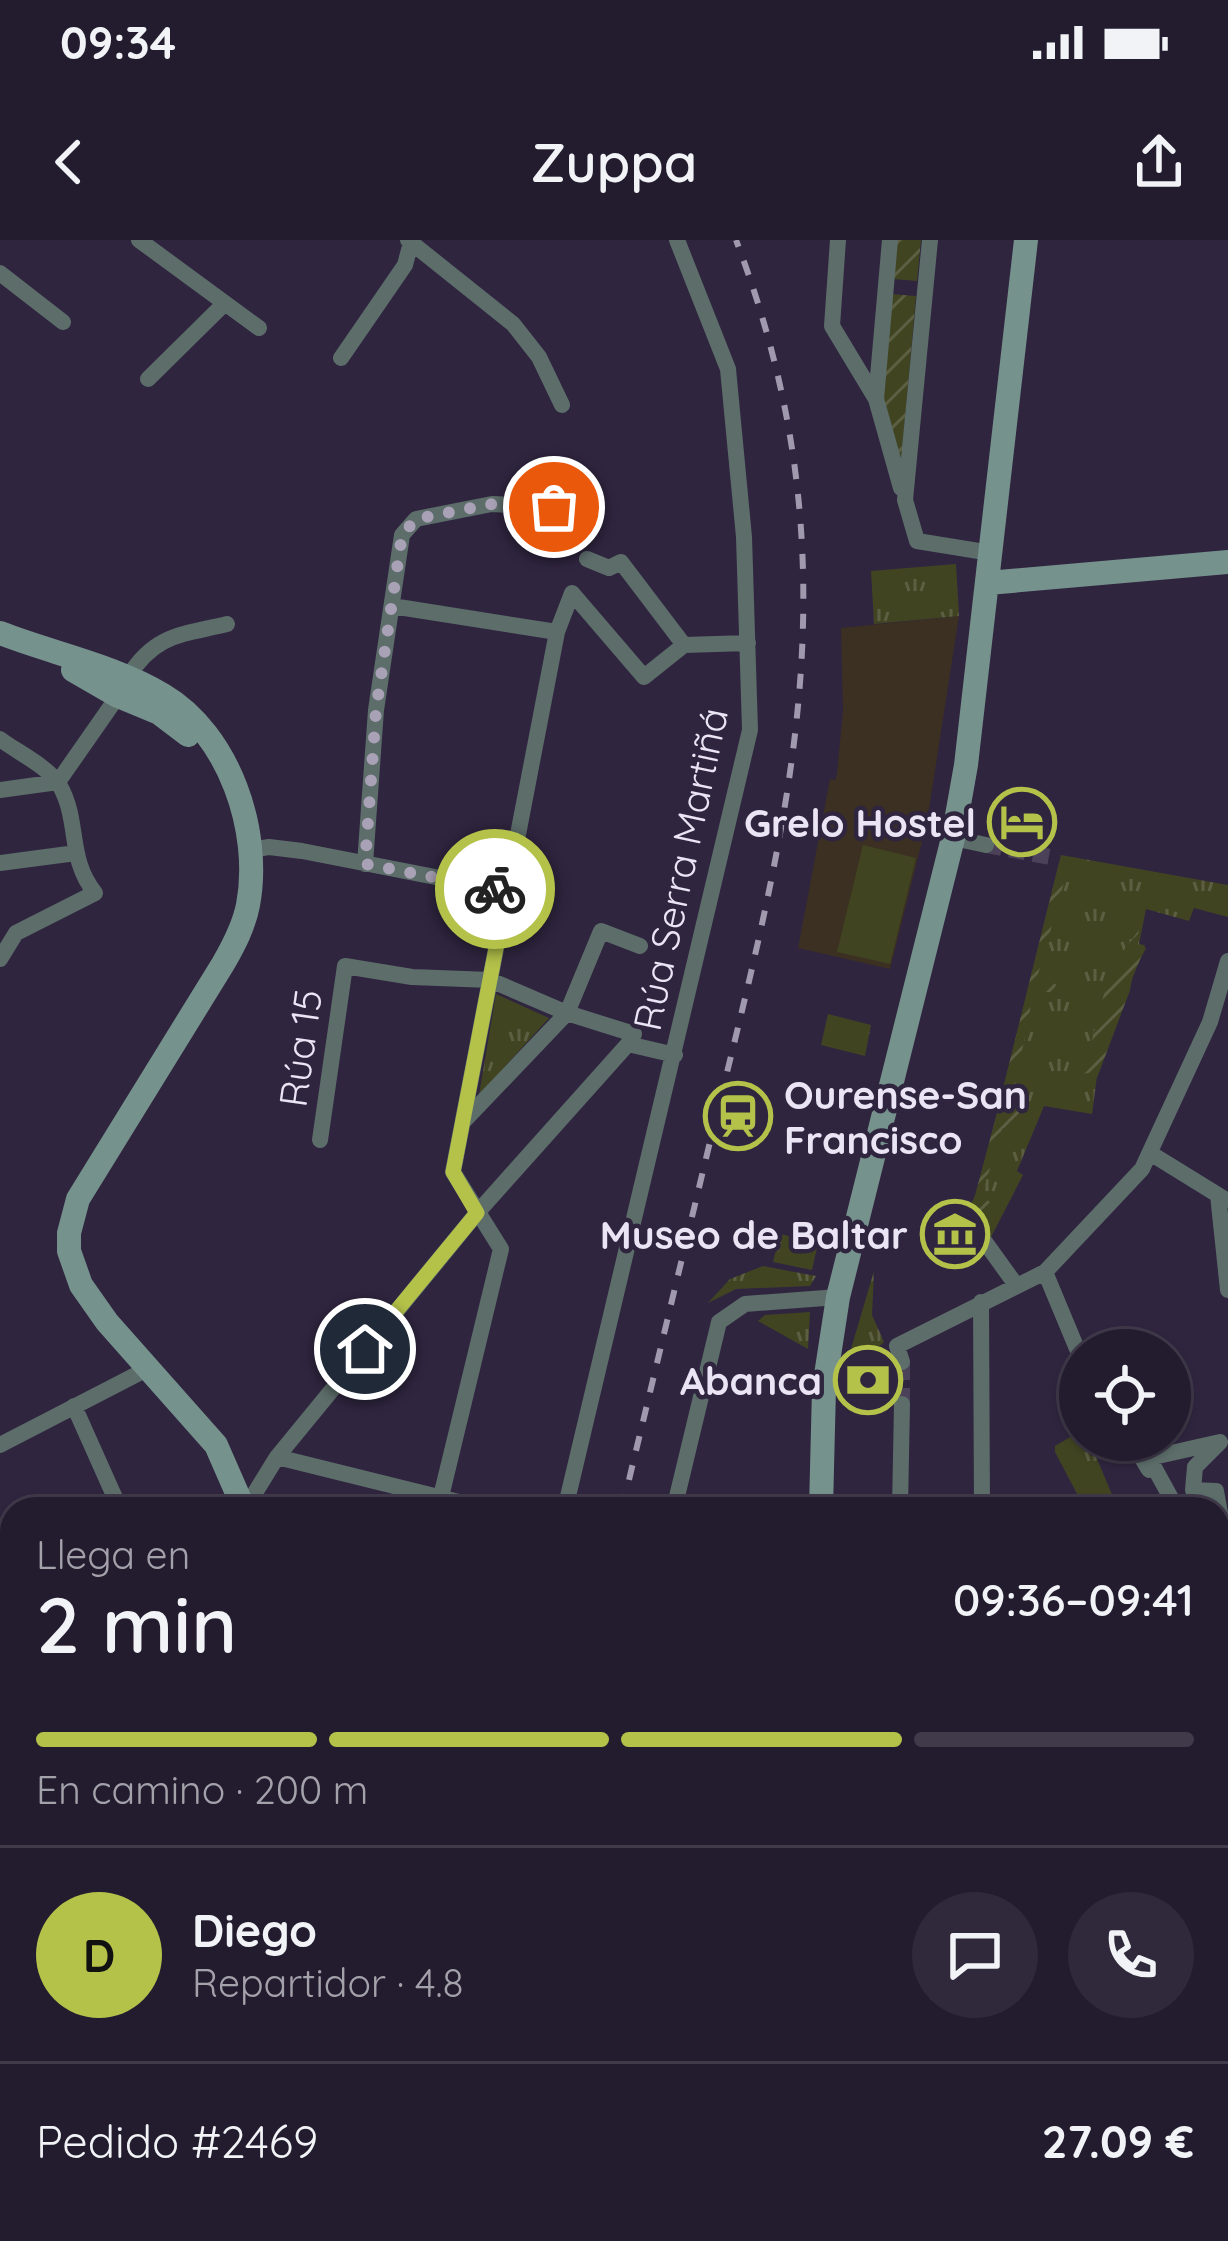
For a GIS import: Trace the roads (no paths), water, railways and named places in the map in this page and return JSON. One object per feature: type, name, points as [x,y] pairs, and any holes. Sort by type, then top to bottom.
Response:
[{"type":"street","points":[[139,240],[259,328]]},
{"type":"street","name":"Rúa Serra Martiñá","points":[[568,1497],[749,730],[744,537],[728,369],[677,240]]},
{"type":"street","points":[[838,240],[832,326],[876,399],[917,541],[992,553]]},
{"type":"street","points":[[876,399],[890,240]]},
{"type":"street","points":[[905,500],[930,240]]},
{"type":"street","points":[[821,1497],[825,1376],[838,1297],[953,838],[975,706],[1026,240]]},
{"type":"street","points":[[341,358],[405,265],[409,243],[513,324],[539,357],[562,405]]},
{"type":"street","points":[[0,273],[63,322]]},
{"type":"street","points":[[148,379],[225,303]]},
{"type":"street","points":[[365,864],[376,710],[402,535],[416,519],[492,504],[554,507]]},
{"type":"street","points":[[587,559],[609,568],[621,562],[684,645]]},
{"type":"street","points":[[988,584],[1228,562]]},
{"type":"street","points":[[440,1497],[501,1249],[453,1172],[557,632],[572,593],[644,677],[684,645],[748,643]]},
{"type":"street","points":[[392,607],[557,632]]},
{"type":"street","points":[[0,790],[58,782],[139,660],[162,639],[227,624]]},
{"type":"street","points":[[12,638],[123,687],[182,729],[238,798],[250,850],[249,900],[239,934],[78,1199],[69,1251],[81,1285],[107,1322],[216,1445],[240,1497]]},
{"type":"street","points":[[0,739],[58,782],[79,873],[95,892],[16,933],[0,959]]},
{"type":"street","points":[[953,838],[986,844]]},
{"type":"street","points":[[250,850],[269,847],[507,891]]},
{"type":"street","points":[[0,862],[76,853]]},
{"type":"street","points":[[463,1122],[567,1012],[601,931],[640,946]]},
{"type":"street","points":[[900,1354],[981,1302],[1045,1272],[1142,1168],[1210,1022],[1228,961]]},
{"type":"street","name":"Rúa 15","points":[[320,1140],[345,966],[490,980]]},
{"type":"street","points":[[252,1497],[277,1457],[477,1213],[634,1034],[490,980]]},
{"type":"street","points":[[628,1044],[675,1055]]},
{"type":"street","points":[[1150,1154],[1223,1198],[1228,1290]]},
{"type":"street","points":[[986,1242],[1016,1285]]},
{"type":"street","points":[[1045,1272],[1069,1329]]},
{"type":"street","points":[[677,1497],[719,1322],[745,1304],[838,1297]]},
{"type":"street","points":[[981,1302],[982,1497]]},
{"type":"street","points":[[0,1444],[149,1368]]},
{"type":"street","points":[[900,1497],[902,1403]]},
{"type":"street","points":[[74,1406],[115,1497]]},
{"type":"street","points":[[1171,1497],[1149,1458],[1223,1443]]},
{"type":"street","points":[[1182,1497],[1191,1468],[1223,1443]]},
{"type":"street","points":[[1217,1497],[1216,1491],[1193,1490],[1195,1467],[1223,1443]]},
{"type":"street","points":[[277,1457],[418,1497]]},
{"type":"street","points":[[1145,1461],[1170,1497]]},
{"type":"tunnel","points":[[986,845],[1056,858]]},
{"type":"tunnel","points":[[902,1362],[902,1404]]},
{"type":"railway","points":[[625,1497],[768,895],[788,787],[800,681],[803,575],[795,467],[773,356],[736,240]]},
{"type":"place","name":"Grelo Hostel","points":[[1022,822]]},
{"type":"place","name":"Ourense-San Francisco","points":[[738,1116]]},
{"type":"place","name":"Museo de Baltar","points":[[955,1234]]},
{"type":"place","name":"Abanca","points":[[868,1380]]}]
